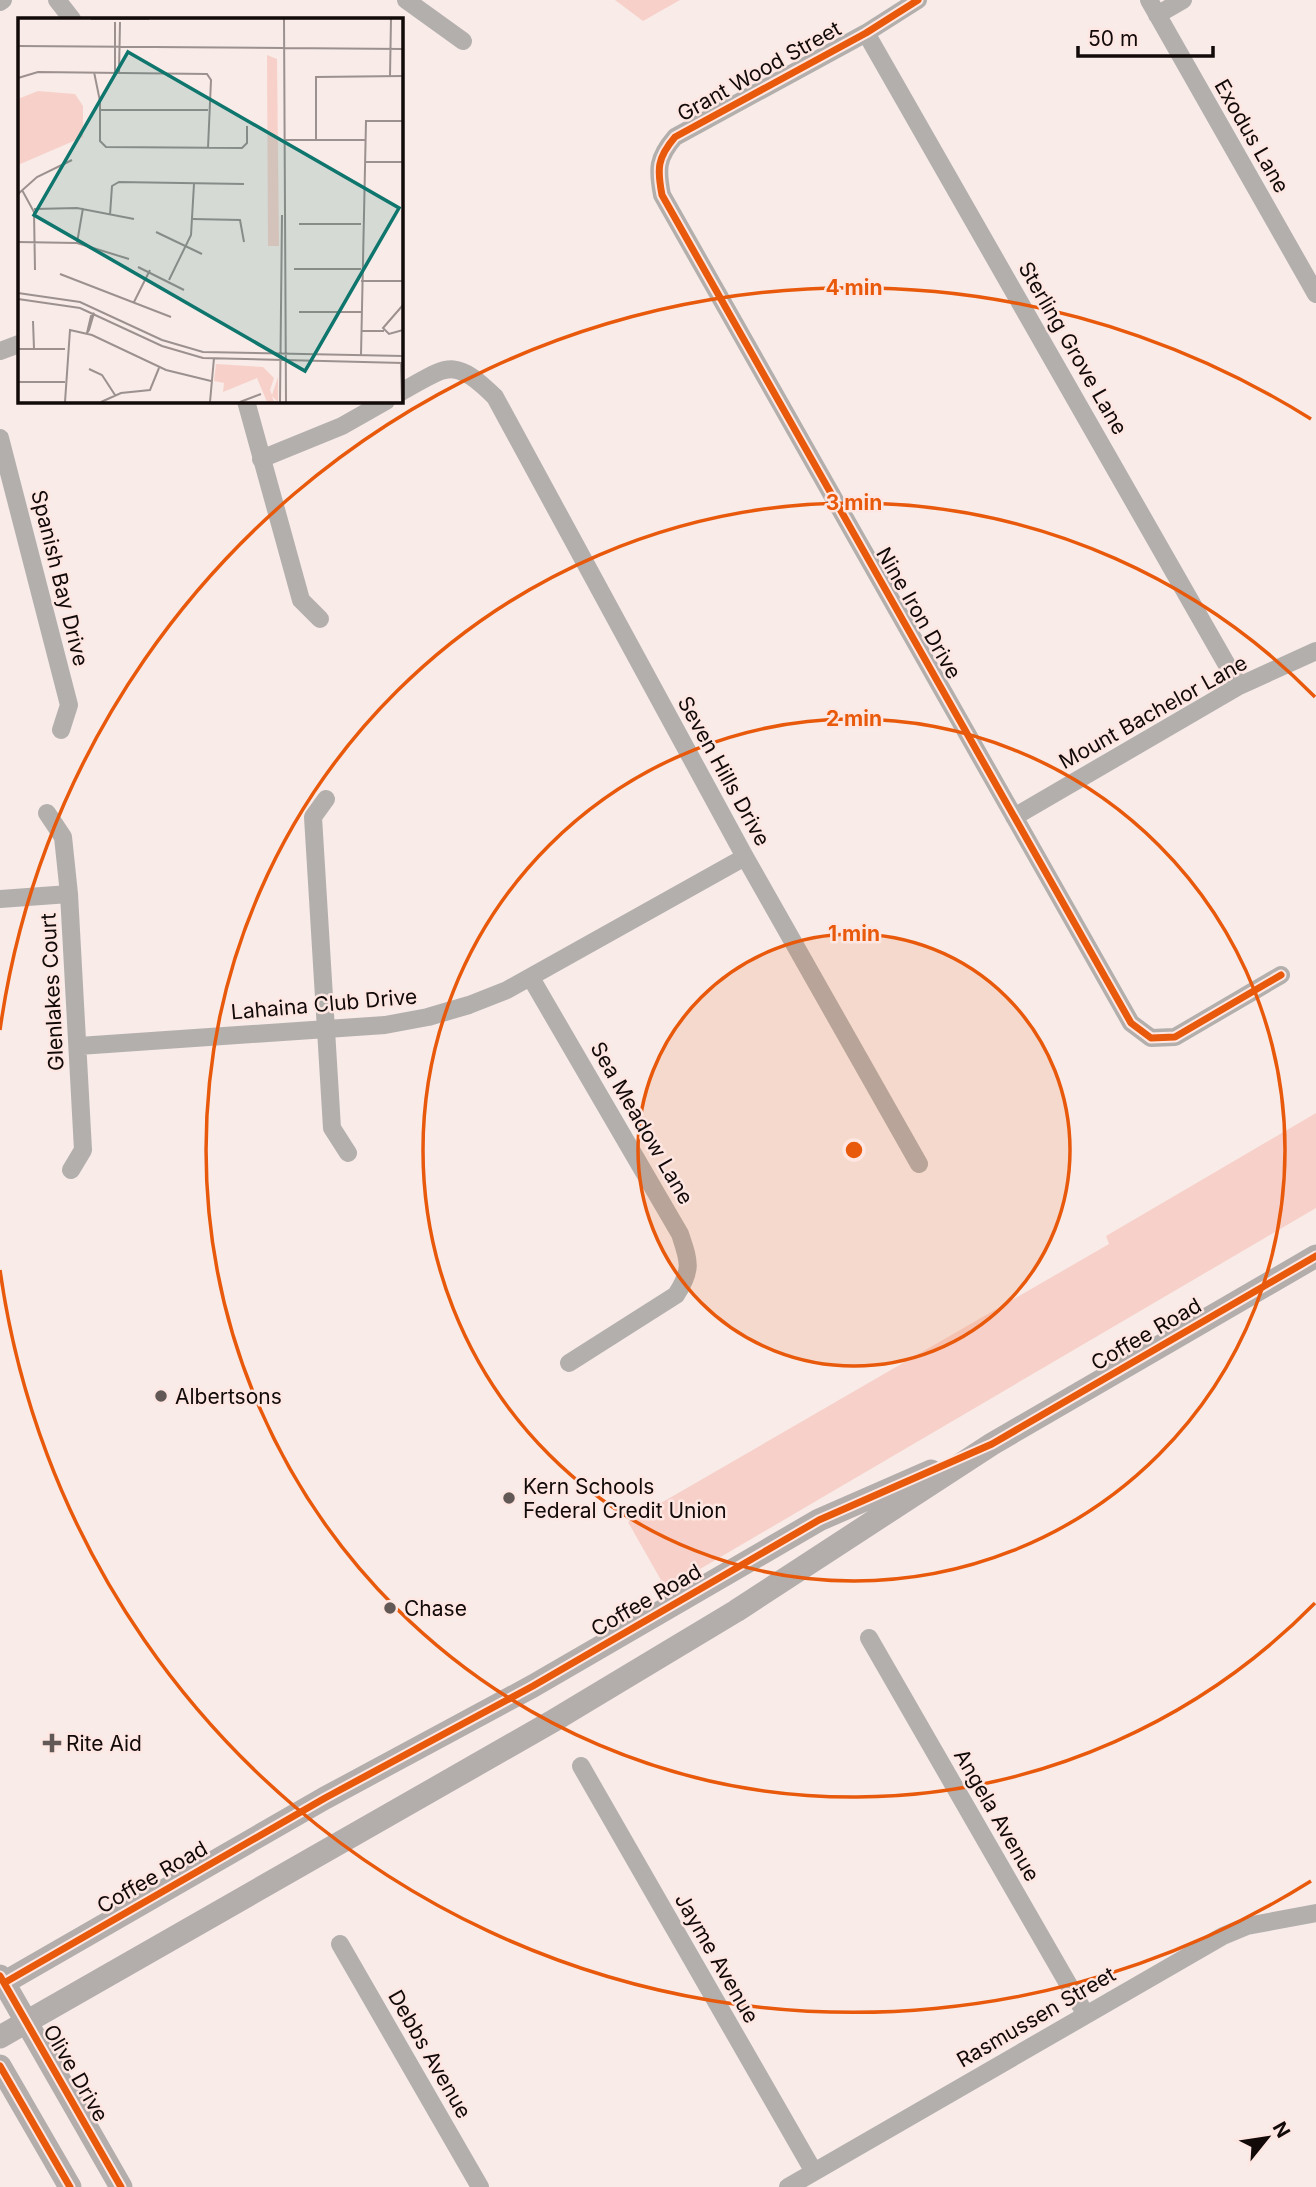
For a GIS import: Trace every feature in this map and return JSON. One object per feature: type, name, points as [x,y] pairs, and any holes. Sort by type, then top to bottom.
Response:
[{"type":"main road","name":"Coffee Road","points":[[0,2037],[553,1721],[713,1625],[992,1444],[1316,1256]]},
{"type":"main road","name":"Coffee Road","points":[[1,1982],[325,1798],[533,1686],[819,1520],[992,1444]]},
{"type":"main road","name":"Olive Drive","points":[[1,1982],[121,2187]]},
{"type":"main road","points":[[0,2066],[70,2187]]},
{"type":"street","points":[[58,0],[71,18]]},
{"type":"street","points":[[406,0],[463,41]]},
{"type":"street","name":"Grant Wood Street","points":[[661,158],[664,149],[675,137],[866,33],[918,0]]},
{"type":"street","points":[[1153,7],[1183,0]]},
{"type":"street","name":"Exodus Lane","points":[[1153,7],[1316,294]]},
{"type":"street","name":"Sterling Grove Lane","points":[[866,33],[1239,687]]},
{"type":"street","name":"Nine Iron Drive","points":[[661,158],[657,170],[662,195],[1131,1023],[1151,1038],[1175,1037],[1281,975]]},
{"type":"street","points":[[0,351],[18,344]]},
{"type":"street","name":"Seven Hills Drive","points":[[402,391],[443,369],[458,370],[474,377],[495,397],[745,857],[919,1164]]},
{"type":"street","points":[[246,402],[301,600],[320,619]]},
{"type":"street","points":[[261,459],[342,426],[384,402]]},
{"type":"street","name":"Spanish Bay Drive","points":[[0,438],[69,705],[61,730]]},
{"type":"street","name":"Mount Bachelor Lane","points":[[1014,817],[1239,687],[1316,651]]},
{"type":"street","points":[[326,799],[313,817],[325,1029],[332,1128],[348,1153]]},
{"type":"street","name":"Glenlakes Court","points":[[47,813],[63,837],[69,894],[83,1150],[71,1170]]},
{"type":"street","name":"Lahaina Club Drive","points":[[79,1046],[386,1025],[469,1006],[531,978],[745,857]]},
{"type":"street","points":[[0,899],[69,894]]},
{"type":"street","name":"Sea Meadow Lane","points":[[531,978],[680,1234],[690,1262],[686,1280],[676,1295],[569,1363]]},
{"type":"street","name":"Angela Avenue","points":[[869,1638],[1086,2015]]},
{"type":"street","name":"Jayme Avenue","points":[[581,1766],[814,2172]]},
{"type":"street","name":"Rasmussen Street","points":[[788,2187],[1223,1936],[1247,1926],[1316,1913]]},
{"type":"street","name":"Debbs Avenue","points":[[340,1944],[480,2187]]},
{"type":"shaded area","points":[[615,0],[680,0],[643,21]]},
{"type":"shaded area","points":[[1316,1113],[1316,1208],[666,1589],[628,1522],[1109,1244],[1106,1236]]},
{"type":"cycle path","points":[[918,0],[866,33],[675,137],[660,164],[662,195],[1131,1023],[1151,1038],[1175,1037],[1281,975]]},
{"type":"cycle path","points":[[4,1983],[325,1798],[533,1686],[819,1520],[992,1444],[1316,1256]]},
{"type":"cycle path","points":[[0,1976],[121,2187]]},
{"type":"cycle path","points":[[0,2066],[70,2187]]},
{"type":"place","name":"Albertsons","points":[[161,1396]]},
{"type":"place","name":"Kern Schools Federal Credit Union","points":[[509,1498]]},
{"type":"place","name":"Chase","points":[[390,1608]]},
{"type":"place","name":"Rite Aid","points":[[52,1743]]}]
